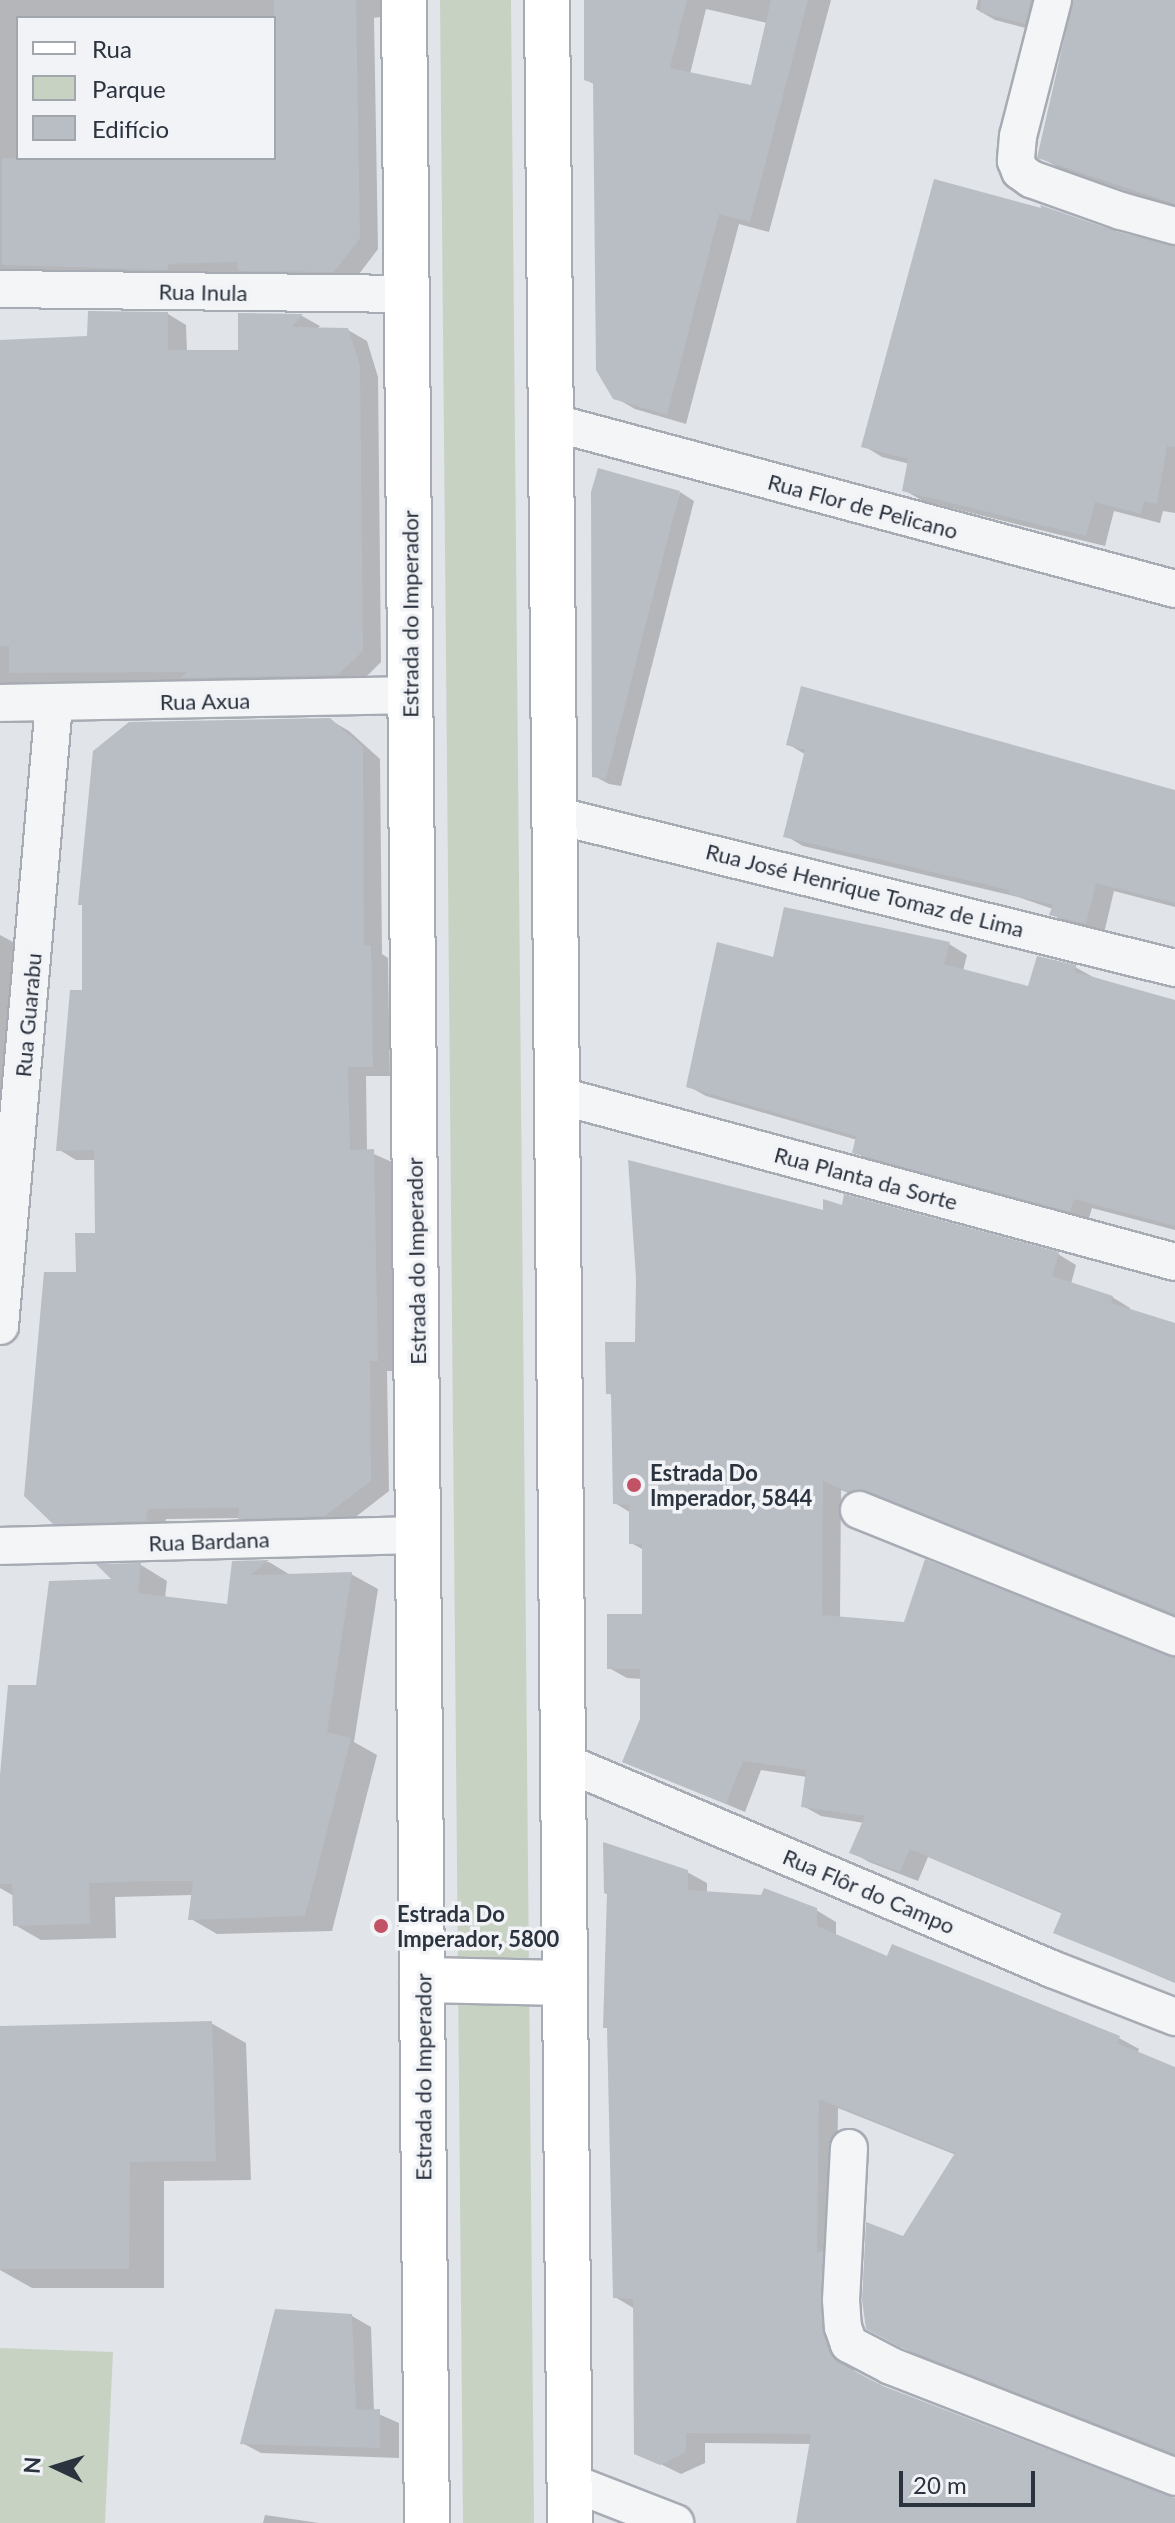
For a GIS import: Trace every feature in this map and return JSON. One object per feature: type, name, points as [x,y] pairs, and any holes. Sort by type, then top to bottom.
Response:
[{"type":"main road","name":"Estrada do Imperador","points":[[404,0],[427,2523]]},
{"type":"main road","points":[[547,0],[570,2502]]},
{"type":"main road","points":[[422,1980],[565,1983]]},
{"type":"street","points":[[1053,0],[1018,136],[1016,161],[1020,171],[1031,179],[1121,211],[1175,226]]},
{"type":"street","name":"Rua Inula","points":[[0,289],[406,294]]},
{"type":"street","name":"Rua Flor de Pelicano","points":[[551,422],[1175,589]]},
{"type":"street","name":"Rua Axua","points":[[0,703],[410,695]]},
{"type":"street","name":"Rua Guarabu","points":[[0,1326],[54,704]]},
{"type":"street","name":"Rua José Henrique Tomaz de Lima","points":[[554,815],[1175,968]]},
{"type":"street","name":"Rua Planta da Sorte","points":[[557,1095],[1175,1262]]},
{"type":"street","points":[[859,1510],[1175,1637]]},
{"type":"street","name":"Rua Bardana","points":[[0,1546],[418,1535]]},
{"type":"street","name":"Rua Flôr do Campo","points":[[564,1762],[1052,1969],[1175,2017]]},
{"type":"street","points":[[849,2148],[841,2300],[843,2327],[849,2344],[891,2366],[1175,2477]]},
{"type":"street","points":[[570,2502],[675,2523]]},
{"type":"green space","points":[[440,0],[511,0],[534,2523],[463,2523]]},
{"type":"green space","points":[[0,2348],[113,2352],[105,2523],[0,2523]]},
{"type":"building","points":[[274,0],[356,0],[360,238],[334,272],[238,271],[237,262],[168,264],[168,270],[2,265],[2,158],[276,160]]},
{"type":"building","points":[[584,0],[687,0],[670,68],[751,85],[771,0],[808,0],[750,222],[719,214],[667,415],[613,399],[596,370],[593,83],[584,80]]},
{"type":"building","points":[[981,0],[1031,0],[1025,24],[980,12]]},
{"type":"building","points":[[1073,0],[1175,0],[1175,204],[1037,158]]},
{"type":"building","points":[[934,179],[1041,208],[1040,205],[1115,231],[1175,246],[1175,447],[1167,446],[1157,504],[1144,501],[1141,514],[1095,502],[1086,536],[902,491],[908,459],[861,447]]},
{"type":"building","points":[[88,311],[168,312],[168,350],[238,350],[238,313],[303,314],[292,327],[348,328],[360,365],[363,651],[338,675],[180,678],[187,672],[9,673],[9,646],[0,646],[0,340],[87,336]]},
{"type":"building","points":[[598,468],[680,491],[606,779],[592,777],[591,492]]},
{"type":"building","points":[[801,686],[1175,790],[1175,903],[1096,883],[1086,924],[1049,915],[1053,905],[1009,894],[1009,890],[783,837],[805,750],[786,745]]},
{"type":"building","points":[[330,718],[363,747],[364,945],[371,945],[373,1067],[348,1067],[350,1150],[374,1149],[378,1361],[370,1361],[371,1481],[325,1516],[238,1519],[239,1508],[148,1509],[146,1521],[53,1524],[24,1496],[44,1272],[76,1272],[75,1233],[95,1233],[94,1150],[56,1151],[70,990],[82,990],[82,905],[78,905],[93,751],[129,722]]},
{"type":"building","points":[[784,907],[950,942],[944,964],[1028,986],[1037,956],[1076,965],[1075,972],[1175,1000],[1175,1226],[1074,1199],[1070,1212],[852,1153],[856,1136],[686,1087],[717,942],[773,957]]},
{"type":"building","points":[[628,1160],[823,1210],[823,1199],[842,1205],[844,1194],[1059,1252],[1052,1276],[1113,1296],[1111,1303],[1175,1323],[1175,1614],[867,1491],[849,1492],[823,1481],[822,1615],[904,1622],[925,1559],[1175,1658],[1175,1982],[1053,1933],[1062,1912],[910,1849],[900,1872],[849,1853],[865,1816],[801,1807],[806,1770],[743,1761],[726,1804],[622,1762],[640,1719],[640,1669],[607,1669],[607,1614],[642,1614],[642,1544],[629,1544],[629,1505],[613,1504],[611,1394],[606,1394],[605,1342],[635,1342],[636,1278]]},
{"type":"building","points":[[269,1560],[250,1575],[352,1572],[327,1732],[351,1738],[305,1916],[188,1920],[193,1881],[89,1883],[90,1924],[13,1926],[12,1884],[0,1884],[0,1775],[8,1685],[36,1685],[49,1581],[111,1579],[96,1564],[141,1563],[138,1593],[227,1604],[232,1561]]},
{"type":"building","points":[[603,1842],[688,1870],[688,1890],[761,1895],[764,1888],[817,1908],[817,1926],[887,1956],[892,1944],[1120,2036],[1117,2043],[1175,2067],[1175,2454],[900,2347],[866,2329],[862,2300],[866,2222],[903,2236],[955,2153],[819,2099],[817,2253],[823,2250],[822,2329],[829,2351],[839,2363],[883,2386],[1175,2498],[1175,2523],[796,2523],[811,2434],[686,2433],[686,2452],[660,2465],[634,2454],[633,2299],[613,2298],[607,2028],[603,2028],[607,1894],[604,1893]]},
{"type":"building","points":[[212,2021],[216,2161],[130,2162],[129,2269],[0,2269],[0,2026]]},
{"type":"building","points":[[275,2309],[352,2314],[356,2410],[380,2409],[380,2448],[240,2444]]},
{"type":"place","name":"Estrada Do Imperador, 5844","points":[[634,1485]]},
{"type":"place","name":"Estrada Do Imperador, 5800","points":[[381,1926]]}]
